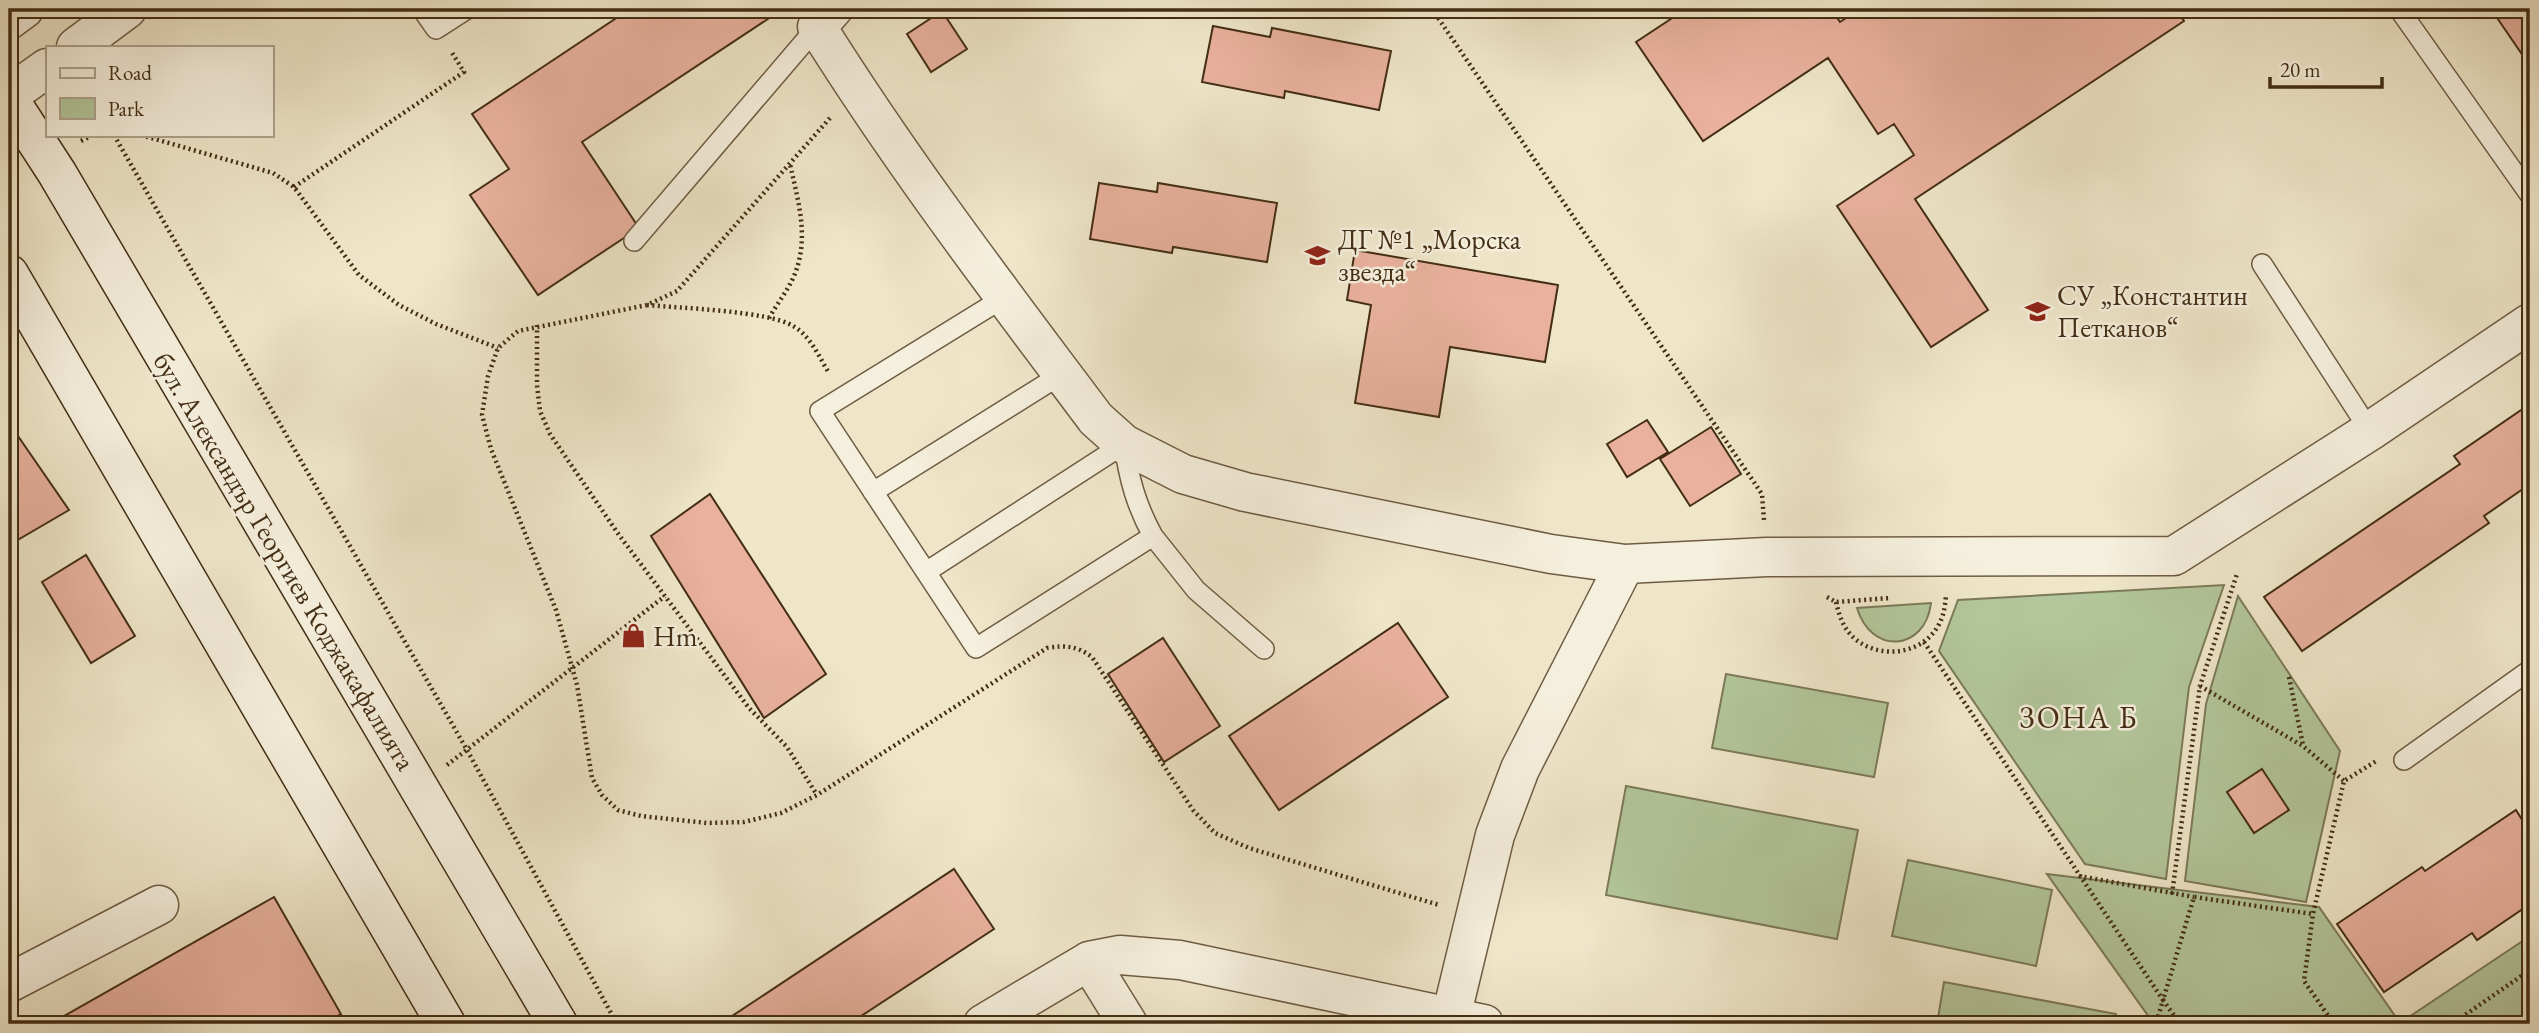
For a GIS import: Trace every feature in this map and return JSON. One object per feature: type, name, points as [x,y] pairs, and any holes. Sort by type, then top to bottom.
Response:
[{"type":"street","points":[[9,20],[24,9]]},
{"type":"street","points":[[77,46],[127,9]]},
{"type":"street","points":[[825,18],[855,88],[1096,419],[1124,444],[1183,474],[1245,492],[1551,554],[1625,564],[1767,557],[2174,556],[2370,431],[2530,323]]},
{"type":"street","points":[[9,97],[46,69]]},
{"type":"street","name":"бул. Александър Георгиев Коджакафалията","points":[[9,97],[57,173],[558,1024]]},
{"type":"street","points":[[9,274],[446,1024]]},
{"type":"street","points":[[983,1024],[1089,961],[1120,955],[1180,960],[1468,1021],[1477,916],[1495,835],[1520,769],[1625,564]]},
{"type":"street","points":[[9,983],[159,905]]},
{"type":"street","points":[[1089,961],[1128,1024]]},
{"type":"lane","points":[[422,9],[436,29],[467,9]]},
{"type":"lane","points":[[2399,9],[2530,195]]},
{"type":"lane","points":[[634,241],[825,18]]},
{"type":"lane","points":[[2262,264],[2370,431]]},
{"type":"lane","points":[[1005,297],[820,411],[976,648],[1153,536]]},
{"type":"lane","points":[[873,492],[1062,373]]},
{"type":"lane","points":[[926,572],[1124,444],[1130,484],[1140,513],[1153,536],[1196,590],[1264,649]]},
{"type":"lane","points":[[2404,760],[2530,670]]},
{"type":"path","points":[[1432,9],[1762,494],[1767,557]]},
{"type":"path","points":[[294,187],[464,72],[436,29]]},
{"type":"path","points":[[855,88],[688,281],[671,294],[647,304],[537,325],[518,331],[498,348],[488,376],[482,415],[491,449],[555,610],[573,667],[592,778],[602,795],[618,810],[641,816],[707,823],[744,822],[781,813],[817,795],[1047,648],[1080,648],[1093,657],[1193,810],[1215,833],[1249,848],[1477,916]]},
{"type":"path","points":[[115,136],[467,750],[617,1024]]},
{"type":"path","points":[[144,136],[274,173],[294,187],[359,275],[399,304],[436,324],[498,348]]},
{"type":"path","points":[[769,318],[794,275],[801,249],[804,223],[790,163]]},
{"type":"path","points":[[647,304],[769,318],[792,324],[805,334],[843,397]]},
{"type":"path","points":[[537,325],[540,411],[550,434],[619,535],[749,708],[787,747],[817,795]]},
{"type":"path","points":[[2172,894],[2200,686],[2237,574]]},
{"type":"path","points":[[1836,602],[1841,621],[1852,636],[1868,648],[1887,653],[1906,651],[1924,642],[1937,629],[1945,612],[1947,593],[1933,595]]},
{"type":"path","points":[[1825,595],[1836,602],[1891,598]]},
{"type":"path","points":[[419,787],[665,596]]},
{"type":"path","points":[[1924,642],[2180,1024]]},
{"type":"path","points":[[2289,677],[2303,746]]},
{"type":"path","points":[[2200,686],[2303,746],[2344,781]]},
{"type":"path","points":[[2334,1024],[2304,981],[2313,914],[2344,781],[2379,759],[2404,760]]},
{"type":"path","points":[[2079,876],[2172,894],[2313,914]]},
{"type":"path","points":[[2156,1024],[2194,897]]},
{"type":"path","points":[[2452,1024],[2530,970]]},
{"type":"green space","points":[[2224,585],[2189,687],[2166,879],[2085,864],[1939,651],[1958,600]]},
{"type":"green space","points":[[2238,596],[2340,751],[2306,902],[2185,881],[2206,704]]},
{"type":"green space","points":[[1931,603],[1927,619],[1919,631],[1909,639],[1897,642],[1874,634],[1864,623],[1857,608]]},
{"type":"green space","points":[[1726,674],[1888,703],[1874,777],[1712,748]]},
{"type":"green space","points":[[1626,786],[1858,830],[1837,939],[1606,895]]},
{"type":"green space","points":[[1908,860],[2052,890],[2036,966],[1892,936]]},
{"type":"green space","points":[[2047,874],[2319,907],[2400,1023],[2530,936],[2530,1024],[2154,1024]]},
{"type":"green space","points":[[1944,982],[2116,1014],[2114,1024],[1937,1024]]},
{"type":"building","points":[[630,9],[783,9],[582,142],[639,228],[538,295],[470,195],[509,169],[472,114]]},
{"type":"building","points":[[1686,9],[1831,9],[1840,22],[1860,9],[2176,9],[2184,21],[1915,199],[1988,310],[1931,347],[1837,206],[1914,155],[1894,124],[1878,134],[1828,58],[1703,141],[1636,42]]},
{"type":"building","points":[[2491,9],[2530,9],[2530,66]]},
{"type":"building","points":[[942,11],[967,49],[931,72],[907,34]]},
{"type":"building","points":[[1213,26],[1270,37],[1272,28],[1391,51],[1379,110],[1285,91],[1284,98],[1202,82]]},
{"type":"building","points":[[1099,183],[1157,192],[1158,183],[1277,203],[1267,262],[1173,247],[1172,253],[1090,239]]},
{"type":"building","points":[[1355,250],[1558,285],[1545,362],[1450,347],[1439,417],[1355,403],[1371,305],[1347,300]]},
{"type":"building","points":[[2530,404],[2530,484],[2484,516],[2489,523],[2302,651],[2264,597],[2460,464],[2454,456]]},
{"type":"building","points":[[1647,420],[1668,452],[1627,477],[1607,444]]},
{"type":"building","points":[[9,423],[69,510],[9,545]]},
{"type":"building","points":[[1711,427],[1741,474],[1690,506],[1660,459]]},
{"type":"building","points":[[710,494],[826,674],[764,718],[651,536]]},
{"type":"building","points":[[86,555],[135,636],[91,663],[42,582]]},
{"type":"building","points":[[1398,623],[1448,697],[1279,810],[1229,736]]},
{"type":"building","points":[[1163,638],[1220,726],[1164,762],[1108,674]]},
{"type":"building","points":[[2262,769],[2289,810],[2254,833],[2227,792]]},
{"type":"building","points":[[2516,810],[2521,818],[2530,812],[2530,904],[2477,940],[2472,933],[2384,992],[2337,924],[2422,867],[2425,871]]},
{"type":"building","points":[[954,869],[994,929],[849,1024],[720,1024]]},
{"type":"building","points":[[274,897],[341,1014],[323,1024],[258,1024],[256,1020],[249,1024],[50,1024]]},
{"type":"place","name":"ДГ №1 „Морска звезда“","points":[[1318,255]]},
{"type":"place","name":"СУ „Константин Петканов“","points":[[2037,311]]},
{"type":"place","name":"Hm","points":[[633,636]]},
{"type":"district","name":"ЗОНА Б","points":[[2079,717]]}]
